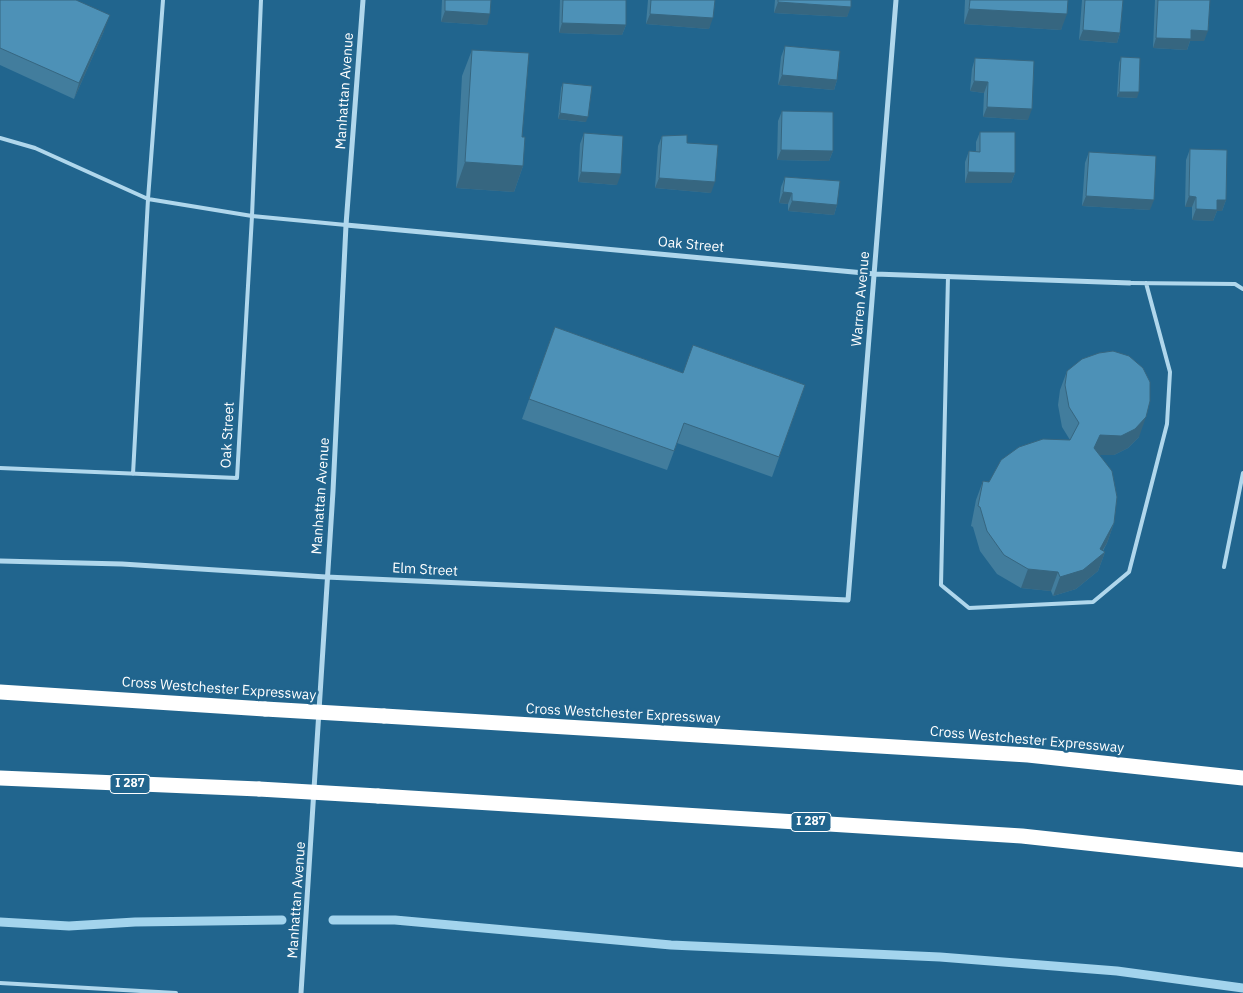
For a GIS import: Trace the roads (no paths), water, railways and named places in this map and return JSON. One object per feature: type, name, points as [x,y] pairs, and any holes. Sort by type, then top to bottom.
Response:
[{"type":"highway","name":"Cross Westchester Expressway","points":[[0,692],[1028,755],[1243,778]]},
{"type":"highway","name":"I 287","points":[[0,778],[259,789],[1022,836],[1243,860]]},
{"type":"street","name":"Manhattan Avenue","points":[[301,993],[314,816],[346,225],[363,0]]},
{"type":"street","name":"Warren Avenue","points":[[848,600],[896,0]]},
{"type":"street","name":"Oak Street","points":[[346,225],[875,274],[1130,283]]},
{"type":"street","name":"Elm Street","points":[[0,561],[122,564],[326,577],[848,600]]},
{"type":"lane","points":[[133,474],[148,198],[163,0]]},
{"type":"lane","points":[[252,216],[261,0]]},
{"type":"lane","name":"Oak Street","points":[[0,138],[35,148],[148,198],[252,216],[346,225]]},
{"type":"lane","name":"Oak Street","points":[[0,468],[237,478],[252,216]]},
{"type":"lane","points":[[948,276],[940,585],[969,608],[1093,602],[1129,572],[1167,424],[1170,372],[1146,283]]},
{"type":"lane","points":[[1130,283],[1235,284],[1243,289]]},
{"type":"lane","points":[[1224,567],[1243,473]]},
{"type":"lane","points":[[0,983],[176,993]]},
{"type":"waterway","points":[[0,922],[69,926],[135,922],[282,920]]},
{"type":"waterway","points":[[333,920],[395,920],[671,945],[940,957],[1117,971],[1243,988]]}]
